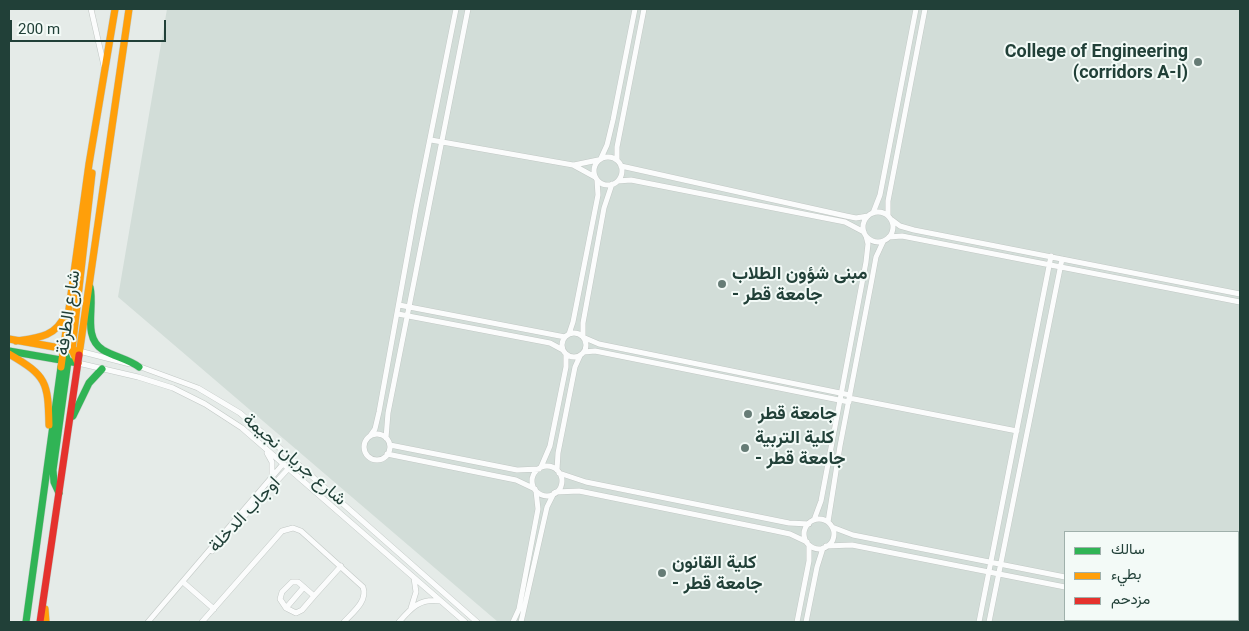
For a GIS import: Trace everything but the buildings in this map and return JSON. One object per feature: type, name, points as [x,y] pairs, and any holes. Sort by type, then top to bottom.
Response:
[{"type":"main road","name":"شارع الطرفة","points":[[63,349],[89,164],[115,9]]},
{"type":"main road","name":"شارع الطرفة","points":[[75,351],[89,285],[129,9]]},
{"type":"main road","points":[[9,351],[78,363],[75,351],[92,183],[89,164]]},
{"type":"main road","points":[[89,285],[93,304],[90,327],[95,341],[105,351],[128,359],[139,367]]},
{"type":"main road","points":[[13,340],[50,334],[62,323],[69,309]]},
{"type":"main road","points":[[13,340],[75,351]]},
{"type":"main road","points":[[59,493],[54,482],[53,470],[65,361],[63,349]]},
{"type":"main road","points":[[9,354],[35,369],[45,381],[49,399],[49,444]]},
{"type":"main road","name":"شارع الطرفة","points":[[26,622],[49,444],[65,361]]},
{"type":"main road","name":"شارع الطرفة","points":[[40,622],[78,363]]},
{"type":"main road","points":[[68,427],[88,383],[102,369]]},
{"type":"main road","points":[[42,600],[46,622]]},
{"type":"street","points":[[91,9],[104,68]]},
{"type":"street","points":[[456,9],[416,208],[379,412],[375,430],[365,444],[368,456],[379,460],[387,454],[390,445],[386,438],[386,421],[468,9]]},
{"type":"street","points":[[513,622],[518,612],[538,509],[536,490],[532,480],[550,446],[566,367],[562,345],[574,322],[598,195],[594,170],[608,145],[634,9]]},
{"type":"street","points":[[617,160],[617,147],[644,9]]},
{"type":"street","points":[[796,622],[802,596],[808,543],[804,533],[820,501],[868,251],[864,224],[871,215],[880,195],[916,9]]},
{"type":"street","points":[[888,216],[888,201],[925,9]]},
{"type":"street","points":[[450,40],[453,44],[460,44]]},
{"type":"street","points":[[627,50],[635,52]]},
{"type":"street","points":[[622,74],[631,76]]},
{"type":"street","points":[[431,140],[574,165],[604,184],[631,180],[853,225],[874,242],[883,242]]},
{"type":"street","points":[[574,165],[611,157],[617,160],[621,166],[621,174],[618,181]]},
{"type":"street","points":[[621,166],[854,218],[881,212],[900,226],[916,230],[1240,294]]},
{"type":"street","points":[[521,622],[548,507],[561,484],[558,472],[558,453],[574,372],[586,347],[583,323],[604,208],[612,184]]},
{"type":"street","points":[[853,225],[854,218]]},
{"type":"street","points":[[806,622],[825,547],[832,539],[829,504],[876,257],[883,242],[889,237],[893,229],[892,220]]},
{"type":"street","points":[[914,239],[916,230]]},
{"type":"street","points":[[889,237],[914,239],[1240,302]]},
{"type":"street","points":[[993,254],[995,246]]},
{"type":"street","points":[[1035,263],[1037,254]]},
{"type":"street","points":[[979,622],[1051,256]]},
{"type":"street","points":[[989,622],[1062,259]]},
{"type":"street","points":[[399,306],[518,329],[567,336],[578,333],[599,344],[840,393],[849,399]]},
{"type":"street","points":[[398,314],[550,344],[573,357],[595,351],[839,400],[849,399],[1017,432],[1027,429]]},
{"type":"street","points":[[468,328],[469,320]]},
{"type":"street","points":[[517,337],[518,329]]},
{"type":"street","points":[[1034,344],[1044,347]]},
{"type":"street","name":"شارع جريان نجيمة","points":[[75,351],[139,367],[198,388],[240,413],[477,622]]},
{"type":"street","name":"شارع جريان نجيمة","points":[[78,363],[150,380],[178,390],[205,404],[242,428],[465,622]]},
{"type":"street","points":[[717,376],[718,368]]},
{"type":"street","points":[[768,386],[770,379]]},
{"type":"street","points":[[242,428],[247,437],[271,459],[273,469],[270,479]]},
{"type":"street","points":[[1017,432],[1025,439]]},
{"type":"street","points":[[370,436],[379,434],[386,438]]},
{"type":"street","points":[[390,445],[517,470],[548,466],[558,472],[586,482],[789,523],[823,520],[853,535],[1064,577]]},
{"type":"street","points":[[387,454],[516,480],[545,495],[555,492],[579,492],[790,534],[817,548],[852,545],[1064,587]]},
{"type":"street","name":"اوجاب الدخلة","points":[[148,622],[283,464]]},
{"type":"street","name":"اوجاب الدخلة","points":[[200,562],[288,468]]},
{"type":"street","points":[[202,622],[282,531],[287,528],[296,528],[362,584],[365,592],[362,601],[345,622]]},
{"type":"street","points":[[531,546],[539,547]]},
{"type":"street","points":[[528,562],[535,564]]},
{"type":"street","points":[[314,596],[296,582],[288,585],[280,596],[281,603],[286,608],[291,612],[298,612],[314,596],[341,566]]},
{"type":"street","points":[[410,609],[416,592],[414,578]]},
{"type":"street","points":[[183,582],[214,609]]},
{"type":"street","points":[[286,608],[304,587]]},
{"type":"street","points":[[802,596],[811,597]]},
{"type":"street","points":[[399,622],[410,609],[421,602],[442,602]]},
{"type":"shaded area","name":"جامعة قطر","points":[[167,9],[1240,9],[1240,622],[498,622],[118,297]]},
{"type":"traffic: fast","points":[[90,287],[91,330],[97,344],[103,350],[139,367]]},
{"type":"traffic: fast","points":[[9,351],[78,363]]},
{"type":"traffic: fast","points":[[59,493],[54,482],[53,470],[68,361],[64,351]]},
{"type":"traffic: fast","points":[[26,622],[61,367]]},
{"type":"traffic: fast","points":[[73,416],[89,383],[102,369]]},
{"type":"traffic: slow","points":[[61,367],[89,164],[115,9]]},
{"type":"traffic: slow","points":[[79,355],[129,9]]},
{"type":"traffic: slow","points":[[78,363],[72,350],[92,173]]},
{"type":"traffic: slow","points":[[16,341],[38,337],[51,332],[65,315]]},
{"type":"traffic: slow","points":[[9,339],[77,351]]},
{"type":"traffic: slow","points":[[9,354],[31,368],[43,382],[48,399],[49,425]]},
{"type":"traffic: slow","points":[[45,609],[46,622]]},
{"type":"traffic: jam","points":[[40,622],[79,355]]},
{"type":"place","name":"College of Engineering (corridors A-I)","points":[[1198,62]]},
{"type":"place","name":"مبنى شؤون الطلاب - جامعة قطر","points":[[722,284]]},
{"type":"place","name":"جامعة قطر","points":[[748,414]]},
{"type":"place","name":"كلية التربية - جامعة قطر","points":[[745,448]]},
{"type":"place","name":"كلية القانون - جامعة قطر","points":[[662,573]]}]
